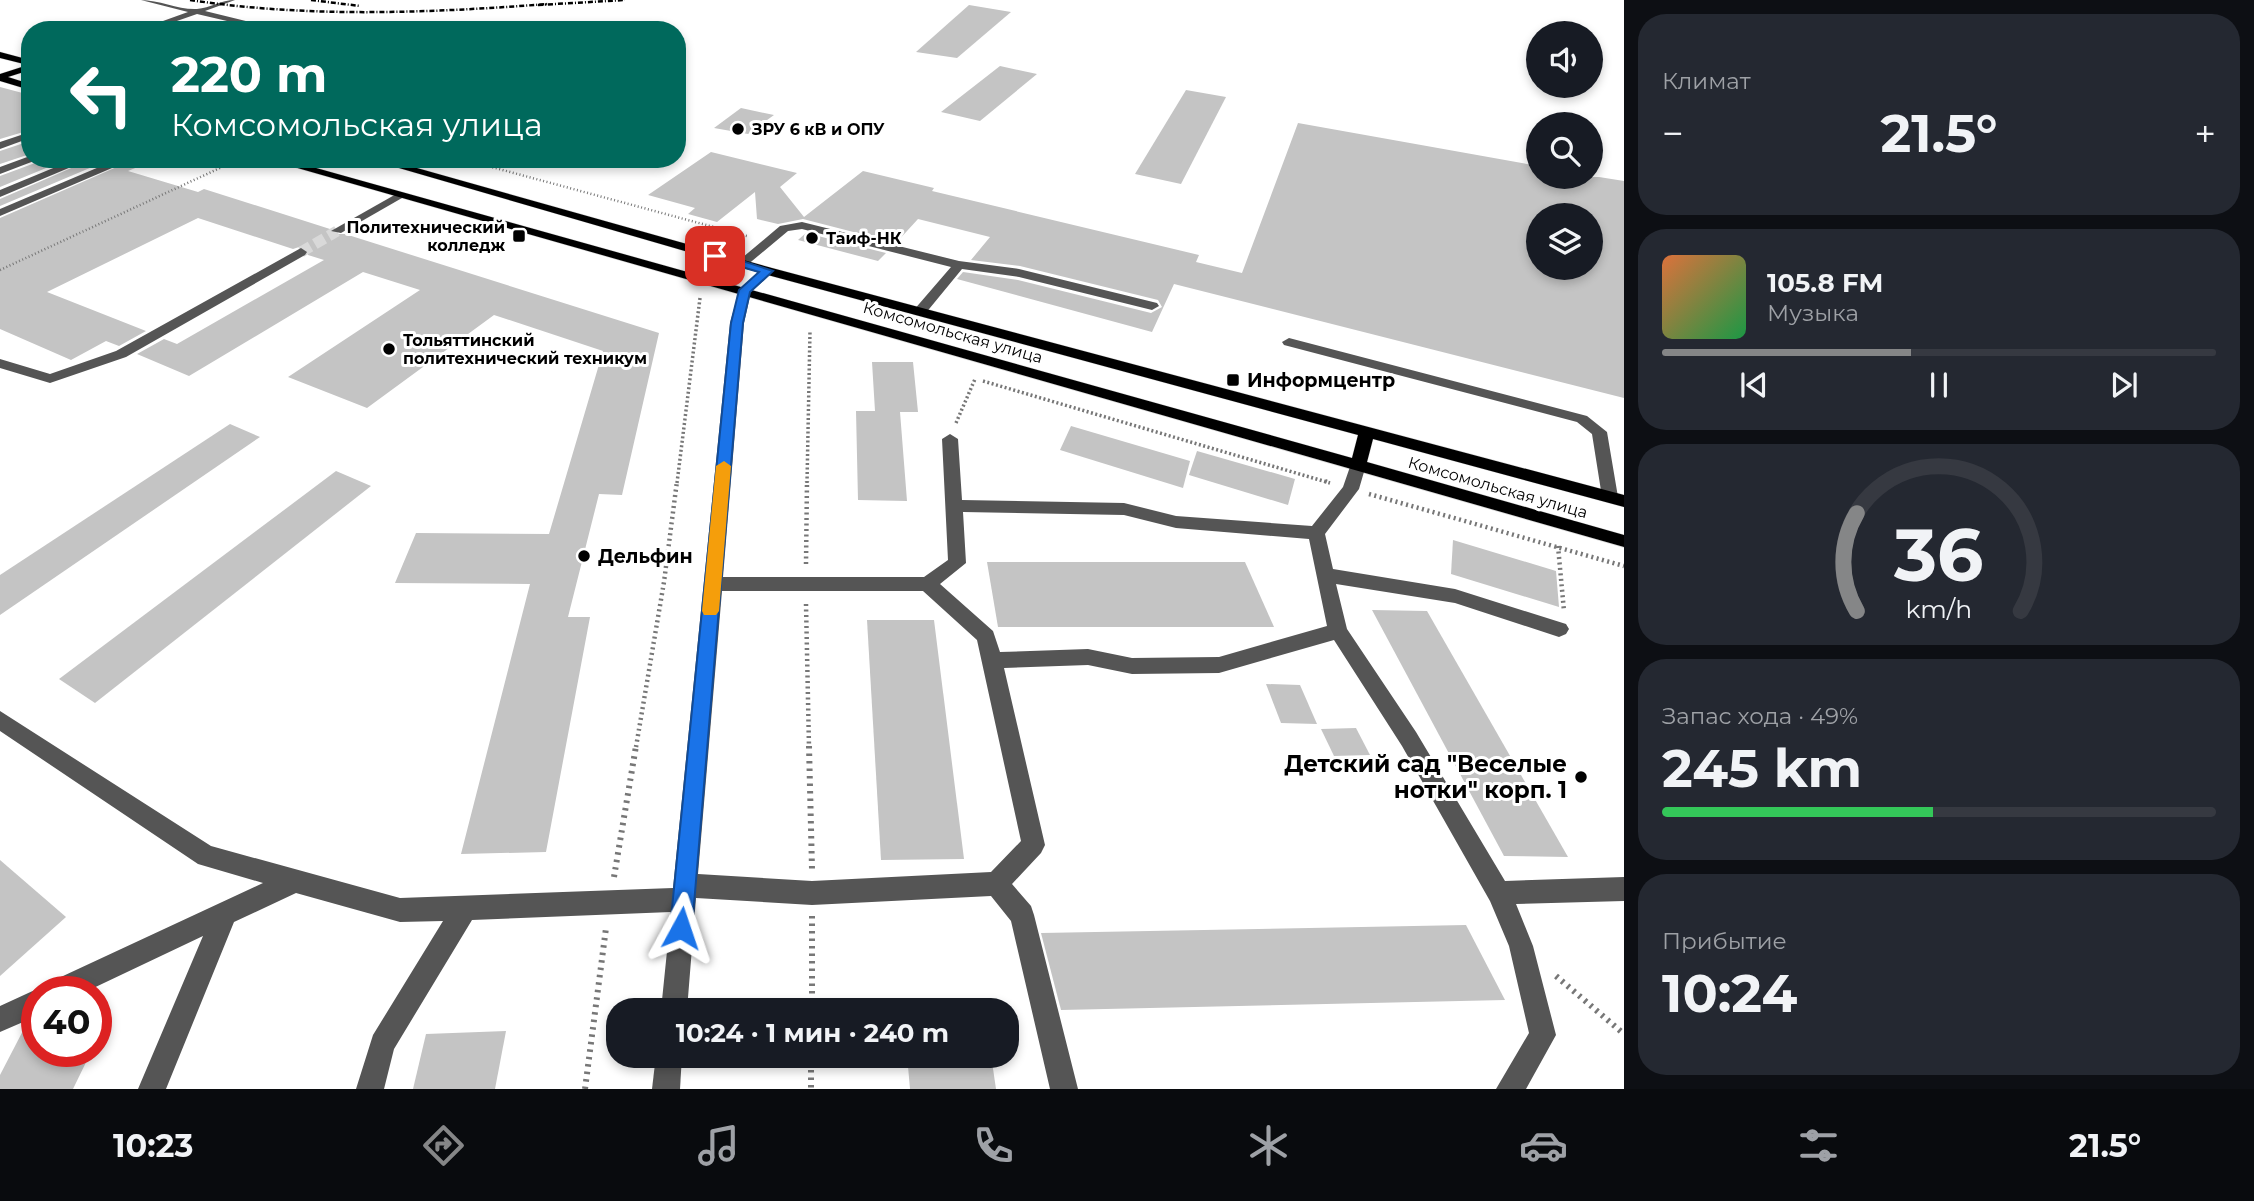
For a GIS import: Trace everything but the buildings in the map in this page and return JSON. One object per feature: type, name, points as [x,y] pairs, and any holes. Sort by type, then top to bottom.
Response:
[{"type":"main road","points":[[0,55],[21,62]]},
{"type":"main road","points":[[0,78],[21,69]]},
{"type":"main road","points":[[0,78],[21,84]]},
{"type":"main road","name":"Комсомольская улица","points":[[302,168],[743,299],[1358,465],[1624,541]]},
{"type":"main road","name":"Комсомольская улица","points":[[405,168],[768,271],[1617,499]]},
{"type":"main road","points":[[1358,465],[1367,431]]},
{"type":"street","points":[[145,0],[236,21]]},
{"type":"street","points":[[168,21],[231,0]]},
{"type":"street","points":[[0,146],[21,138]]},
{"type":"street","points":[[0,171],[21,163]]},
{"type":"street","points":[[0,194],[63,168]]},
{"type":"street","points":[[0,213],[107,168]]},
{"type":"street","points":[[337,231],[398,196]]},
{"type":"street","points":[[742,263],[784,228],[803,225],[959,265],[1019,273],[1152,306]]},
{"type":"street","points":[[0,363],[50,379],[121,354],[301,252]]},
{"type":"street","points":[[920,312],[959,265]]},
{"type":"street","points":[[675,998],[713,584],[743,299],[768,271]]},
{"type":"street","points":[[1289,342],[1582,419],[1600,432],[1617,499]]},
{"type":"street","points":[[713,584],[927,584],[957,562],[956,506],[950,439]]},
{"type":"street","points":[[1316,533],[1351,489],[1358,465]]},
{"type":"street","points":[[956,506],[1124,509],[1176,522],[1316,533]]},
{"type":"street","points":[[1316,533],[1338,631],[1409,739],[1499,893],[1521,946],[1544,1035],[1510,1089]]},
{"type":"street","points":[[1326,575],[1455,596],[1559,629]]},
{"type":"street","points":[[0,720],[206,856],[400,910],[610,903],[684,893],[812,893],[996,884],[1033,845],[992,660],[986,636],[927,584]]},
{"type":"street","points":[[992,660],[1088,657],[1132,666],[1219,666],[1338,631]]},
{"type":"street","points":[[91,976],[297,880]]},
{"type":"street","points":[[996,884],[1022,915],[1064,1089]]},
{"type":"street","points":[[1499,893],[1624,888]]},
{"type":"street","points":[[370,1089],[382,1044],[465,908]]},
{"type":"street","points":[[152,1089],[225,914]]},
{"type":"street","points":[[0,1019],[21,1009]]},
{"type":"street","points":[[666,1089],[668,1068]]},
{"type":"path","points":[[0,270],[221,168]]},
{"type":"path","points":[[495,168],[768,242]]},
{"type":"path","points":[[585,1089],[610,903],[664,582],[700,297],[743,299]]},
{"type":"path","points":[[799,327],[823,334]]},
{"type":"path","points":[[810,331],[806,583],[812,893],[811,998]]},
{"type":"path","points":[[962,375],[1624,566]]},
{"type":"path","points":[[950,439],[975,379]]},
{"type":"path","points":[[1558,546],[1565,628],[1559,629]]},
{"type":"path","points":[[1521,946],[1624,1034]]},
{"type":"path","points":[[811,1068],[811,1089]]},
{"type":"tunnel","points":[[301,252],[337,231]]},
{"type":"railway","points":[[190,0],[324,12],[458,10],[548,4]]},
{"type":"railway","points":[[311,0],[360,6]]},
{"type":"railway","points":[[538,5],[625,0]]},
{"type":"slow traffic","points":[[710,611],[724,466]]},
{"type":"place","name":"ЗРУ 6 кВ и ОПУ","points":[[738,129]]},
{"type":"place","name":"Политехнический колледж","points":[[519,236]]},
{"type":"place","name":"Таиф-НК","points":[[812,238]]},
{"type":"place","name":"Тольяттинский политехнический техникум","points":[[389,349]]},
{"type":"place","name":"Информцентр","points":[[1233,380]]},
{"type":"place","name":"Дельфин","points":[[584,556]]},
{"type":"place","name":"Детский сад \"Веселые нотки\" корп. 1","points":[[1581,777]]},
{"type":"route","points":[[681,928],[737,323],[745,290],[768,271],[715,256]]}]
